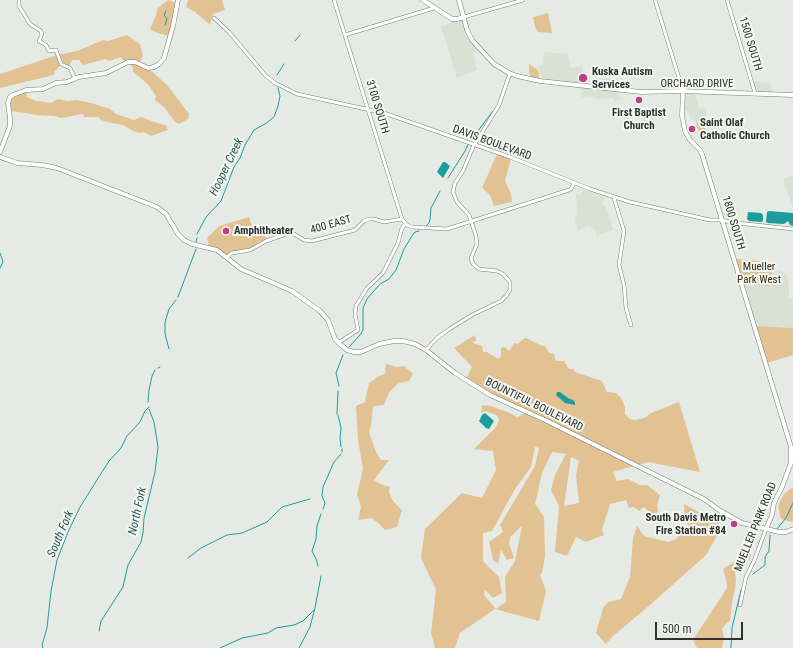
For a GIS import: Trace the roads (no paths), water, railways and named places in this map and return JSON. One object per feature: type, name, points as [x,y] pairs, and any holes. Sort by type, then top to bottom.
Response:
[{"type":"main road","points":[[0,152],[10,126],[8,103],[10,96],[26,90],[45,89],[55,84],[108,73],[128,62],[135,62],[148,68],[158,65],[164,58],[178,0]]},
{"type":"main road","points":[[423,0],[452,19],[457,20],[464,17]]},
{"type":"main road","name":"ORCHARD DRIVE","points":[[459,0],[467,30],[472,40],[494,64],[510,74],[540,80],[641,92],[683,91],[793,94]]},
{"type":"main road","name":"1800 SOUTH","points":[[683,91],[682,115],[685,130],[691,142],[701,152],[787,432],[792,456]]},
{"type":"main road","points":[[0,157],[17,163],[42,165],[62,170],[157,207],[166,214],[178,234],[184,240],[192,244],[213,249],[247,272],[292,291],[320,311],[328,320],[334,337],[338,343]]},
{"type":"main road","name":"BOUNTIFUL BOULEVARD","points":[[338,343],[346,349],[354,352],[363,351],[383,343],[397,340],[412,343],[426,350],[455,373],[490,396],[547,421],[704,499],[719,510],[742,523],[781,532],[793,529]]},
{"type":"main road","name":"MUELLER PARK ROAD","points":[[766,529],[771,517],[774,501],[782,487],[792,456]]},
{"type":"street","points":[[19,0],[19,7],[30,24],[41,31],[42,34],[39,41],[46,44],[49,51],[56,49],[61,64],[70,68],[75,79]]},
{"type":"street","name":"3100 SOUTH","points":[[334,0],[402,219]]},
{"type":"street","points":[[464,17],[523,0]]},
{"type":"street","name":"1800 SOUTH","points":[[655,0],[683,91]]},
{"type":"street","name":"1500 SOUTH","points":[[727,0],[755,93]]},
{"type":"street","points":[[345,35],[434,8]]},
{"type":"street","name":"DAVIS BOULEVARD","points":[[214,18],[229,32],[272,82],[301,95],[384,112],[517,160],[614,198],[710,220],[722,220],[793,229]]},
{"type":"street","points":[[426,350],[446,332],[472,315],[500,302],[509,292],[510,282],[504,274],[497,271],[478,269],[472,263],[471,257],[477,240],[472,221],[467,212],[457,202],[453,190],[474,145],[499,105],[510,74]]},
{"type":"street","points":[[402,219],[405,224],[412,227],[444,230],[571,189],[574,183]]},
{"type":"street","points":[[614,198],[624,234],[619,265],[624,285],[626,310],[631,325]]},
{"type":"street","name":"400 EAST","points":[[227,258],[232,253],[248,251],[266,241],[284,234],[292,234],[304,240],[310,241],[354,230],[364,221],[373,218],[384,222],[402,219]]},
{"type":"street","points":[[338,343],[358,330],[355,314],[356,306],[368,287],[383,273],[401,236],[405,224]]},
{"type":"street","name":"MUELLER PARK ROAD","points":[[740,605],[746,577],[766,529]]},
{"type":"water","points":[[443,162],[450,166],[443,178],[437,172]]},
{"type":"water","points":[[748,212],[761,213],[763,215],[763,221],[749,221],[747,219]]},
{"type":"water","points":[[767,212],[793,213],[793,226],[790,225],[788,221],[784,224],[766,222]]},
{"type":"water","points":[[557,392],[560,392],[573,400],[575,405],[565,403],[556,395]]},
{"type":"water","points":[[485,413],[494,421],[489,429],[479,421]]},
{"type":"waterway","points":[[165,25],[167,19],[164,15],[166,11]]},
{"type":"waterway","name":"Hooper Creek","points":[[295,41],[300,35]]},
{"type":"waterway","name":"Hooper Creek","points":[[277,75],[284,64]]},
{"type":"waterway","name":"Hooper Creek","points":[[197,234],[206,217],[221,201],[234,167],[254,130],[274,117],[280,96],[278,88]]},
{"type":"waterway","points":[[471,140],[493,111]]},
{"type":"waterway","points":[[448,178],[468,145]]},
{"type":"waterway","points":[[426,226],[429,223],[431,208],[440,191]]},
{"type":"waterway","points":[[349,347],[363,330],[363,308],[367,299],[380,284],[389,279],[396,270],[404,249],[415,232],[419,231]]},
{"type":"waterway","name":"Hooper Creek","points":[[196,242],[197,238]]},
{"type":"waterway","name":"Hooper Creek","points":[[178,297],[196,249]]},
{"type":"waterway","points":[[0,253],[3,262],[0,268]]},
{"type":"waterway","name":"Hooper Creek","points":[[169,349],[165,334],[165,322],[169,309],[176,300]]},
{"type":"waterway","points":[[339,386],[336,373],[343,355]]},
{"type":"waterway","name":"Hooper Creek","points":[[148,402],[152,376],[155,370]]},
{"type":"waterway","points":[[337,414],[338,391]]},
{"type":"waterway","name":"South Fork","points":[[126,437],[140,422],[145,411],[149,407]]},
{"type":"waterway","name":"North Fork","points":[[99,631],[101,621],[123,587],[128,565],[141,542],[144,518],[155,472],[158,447],[154,422],[149,409]]},
{"type":"waterway","points":[[338,415],[341,428],[341,447]]},
{"type":"waterway","name":"South Fork","points":[[43,648],[42,645],[47,628],[51,591],[57,560],[68,532],[80,507],[109,461],[121,448],[126,438]]},
{"type":"waterway","points":[[323,509],[325,503],[322,496],[323,487],[334,462],[341,454]]},
{"type":"waterway","points":[[188,558],[201,548],[227,535],[242,533],[267,522],[282,507],[310,499]]},
{"type":"waterway","points":[[777,529],[786,518],[793,503]]},
{"type":"waterway","points":[[317,561],[312,551],[321,514]]},
{"type":"waterway","points":[[753,574],[765,565],[765,557],[769,551],[770,535]]},
{"type":"waterway","points":[[317,562],[318,566]]},
{"type":"waterway","points":[[299,648],[310,627],[321,576]]},
{"type":"waterway","points":[[731,648],[732,628],[741,590]]},
{"type":"waterway","points":[[220,648],[242,638],[268,633],[276,628],[294,625],[303,621],[314,610]]},
{"type":"place","name":"Kuska Autism Services","points":[[583,78]]},
{"type":"place","name":"First Baptist Church","points":[[639,100]]},
{"type":"place","name":"Saint Olaf Catholic Church","points":[[692,129]]},
{"type":"place","name":"Amphitheater","points":[[226,231]]},
{"type":"place","name":"South Davis Metro Fire Station #84","points":[[734,524]]},
{"type":"park label","name":"Mueller Park West","points":[[759,273]]}]
